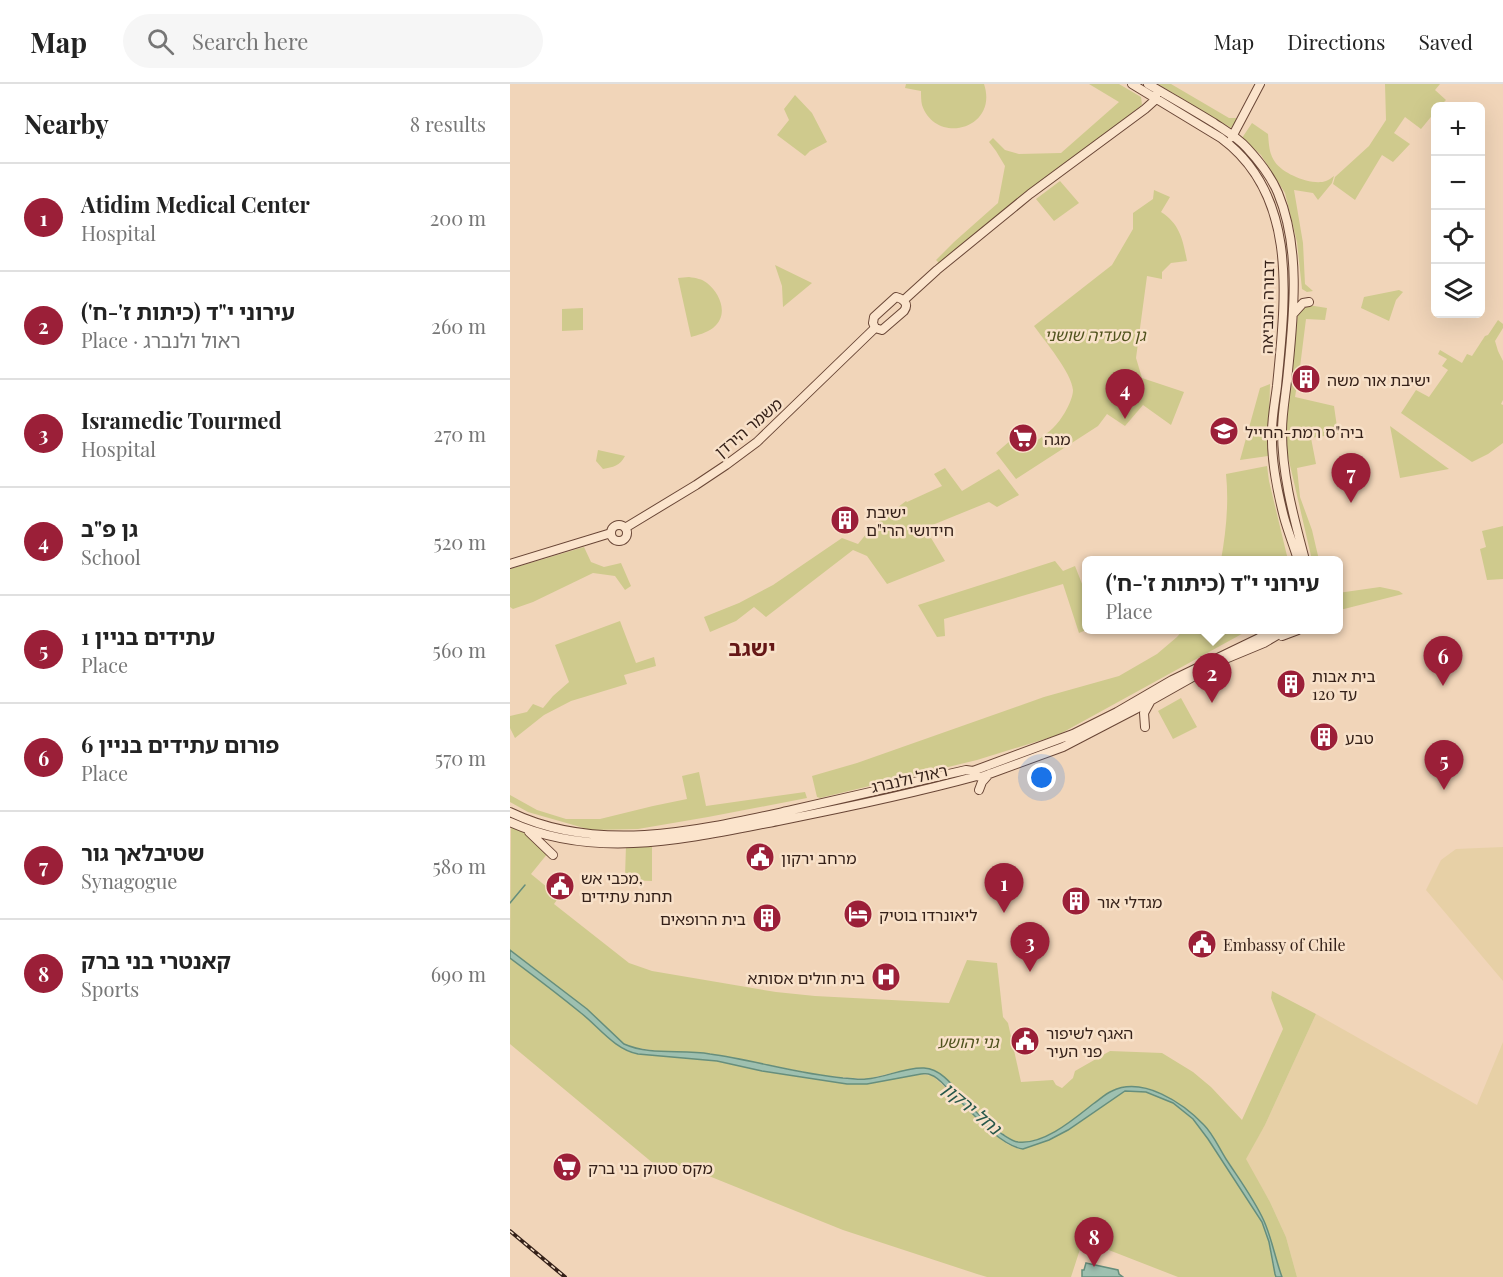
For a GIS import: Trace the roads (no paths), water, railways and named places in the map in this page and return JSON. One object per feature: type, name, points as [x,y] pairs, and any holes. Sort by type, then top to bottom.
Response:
[{"type":"street","name":"דבורה הנביאה","points":[[1132,84],[1233,135],[1247,148],[1265,171],[1282,204],[1290,235],[1294,313],[1282,429],[1283,463],[1304,556]]},
{"type":"street","name":"דבורה הנביאה","points":[[1148,84],[1155,94],[1244,158],[1264,188],[1275,214],[1281,243],[1283,309],[1272,433],[1274,464],[1280,498],[1296,556]]},
{"type":"street","points":[[1229,145],[1260,84]]},
{"type":"street","points":[[904,300],[939,268],[1030,194],[1145,109],[1155,94]]},
{"type":"street","points":[[894,298],[904,300],[906,307],[904,311],[882,330],[875,328],[874,317],[894,298]]},
{"type":"street","points":[[1294,313],[1303,303],[1309,302]]},
{"type":"street","name":"משמר הירדן","points":[[510,564],[603,535],[611,534],[615,540],[622,540],[626,536],[624,528],[696,485],[757,442],[875,328]]},
{"type":"street","name":"ראול ולנברג","points":[[816,809],[966,770],[973,771],[1073,734],[1172,680],[1266,634]]},
{"type":"street","name":"ראול ולנברג","points":[[510,812],[521,818],[552,827],[587,834],[612,836],[657,833],[725,825],[816,809],[990,773],[1063,747],[1223,660],[1279,634]]},
{"type":"street","points":[[1264,643],[1288,634]]},
{"type":"street","points":[[1145,727],[1144,713],[1151,701]]},
{"type":"street","points":[[979,790],[990,773]]},
{"type":"street","points":[[510,822],[565,840],[624,844],[675,840],[773,822],[783,824],[817,818],[816,809]]},
{"type":"street","points":[[526,829],[553,855]]},
{"type":"water","name":"נחל ירקון","points":[[510,950],[587,1009],[624,1044],[634,1048],[710,1054],[843,1078],[866,1079],[909,1069],[932,1069],[945,1077],[990,1125],[1018,1142],[1028,1142],[1048,1135],[1068,1123],[1104,1095],[1124,1087],[1149,1089],[1162,1094],[1185,1108],[1213,1137],[1264,1221],[1282,1277],[1276,1277],[1269,1242],[1262,1222],[1208,1139],[1193,1119],[1173,1103],[1146,1092],[1125,1091],[1068,1130],[1049,1140],[1023,1149],[1004,1141],[974,1115],[941,1081],[928,1074],[867,1084],[847,1084],[762,1071],[717,1061],[638,1054],[629,1051],[614,1043],[588,1019],[510,958]]},
{"type":"water","points":[[1086,1263],[1118,1270],[1123,1277],[1082,1277],[1082,1270]]},
{"type":"waterway","points":[[510,903],[525,885]]},
{"type":"railway","points":[[510,1231],[565,1277]]},
{"type":"place","name":"ישיבת אור משה","points":[[1306,379]]},
{"type":"place","name":"גן פ\"ב","points":[[1125,419]]},
{"type":"place","name":"ביה\"ס רמת-החייל","points":[[1224,431]]},
{"type":"place","name":"מגה","points":[[1023,438]]},
{"type":"place","name":"שטיבלאך גור","points":[[1351,503]]},
{"type":"place","name":"ישיבת חידושי הרי\"ם","points":[[845,520]]},
{"type":"place","name":"בית אבות עד 120","points":[[1291,684]]},
{"type":"place","name":"פורום עתידים בניין 6","points":[[1443,686]]},
{"type":"place","name":"עירוני י\"ד (כיתות ז'-ח')","points":[[1212,703]]},
{"type":"place","name":"טבע","points":[[1324,737]]},
{"type":"place","name":"עתידים בניין 1","points":[[1444,790]]},
{"type":"place","name":"מרחב ירקון","points":[[760,857]]},
{"type":"place","name":"מכבי אש, תחנת עתידים","points":[[560,886]]},
{"type":"place","name":"מגדלי אור","points":[[1076,901]]},
{"type":"place","name":"Atidim Medical Center","points":[[1004,913]]},
{"type":"place","name":"ליאונרדו בוטיק","points":[[858,914]]},
{"type":"place","name":"בית הרופאים","points":[[767,918]]},
{"type":"place","name":"Embassy of Chile","points":[[1202,944]]},
{"type":"place","name":"Isramedic Tourmed","points":[[1030,972]]},
{"type":"place","name":"בית חולים אסותא","points":[[886,977]]},
{"type":"place","name":"האגף לשיפור פני העיר","points":[[1025,1041]]},
{"type":"place","name":"מקס סטוק בני ברק","points":[[567,1167]]},
{"type":"place","name":"קאנטרי בני ברק","points":[[1094,1267]]},
{"type":"district","name":"ישגב","points":[[752,647]]},
{"type":"park label","name":"גן סעדיה שושני","points":[[1095,334]]},
{"type":"park label","name":"גני יהושע","points":[[968,1041]]}]
